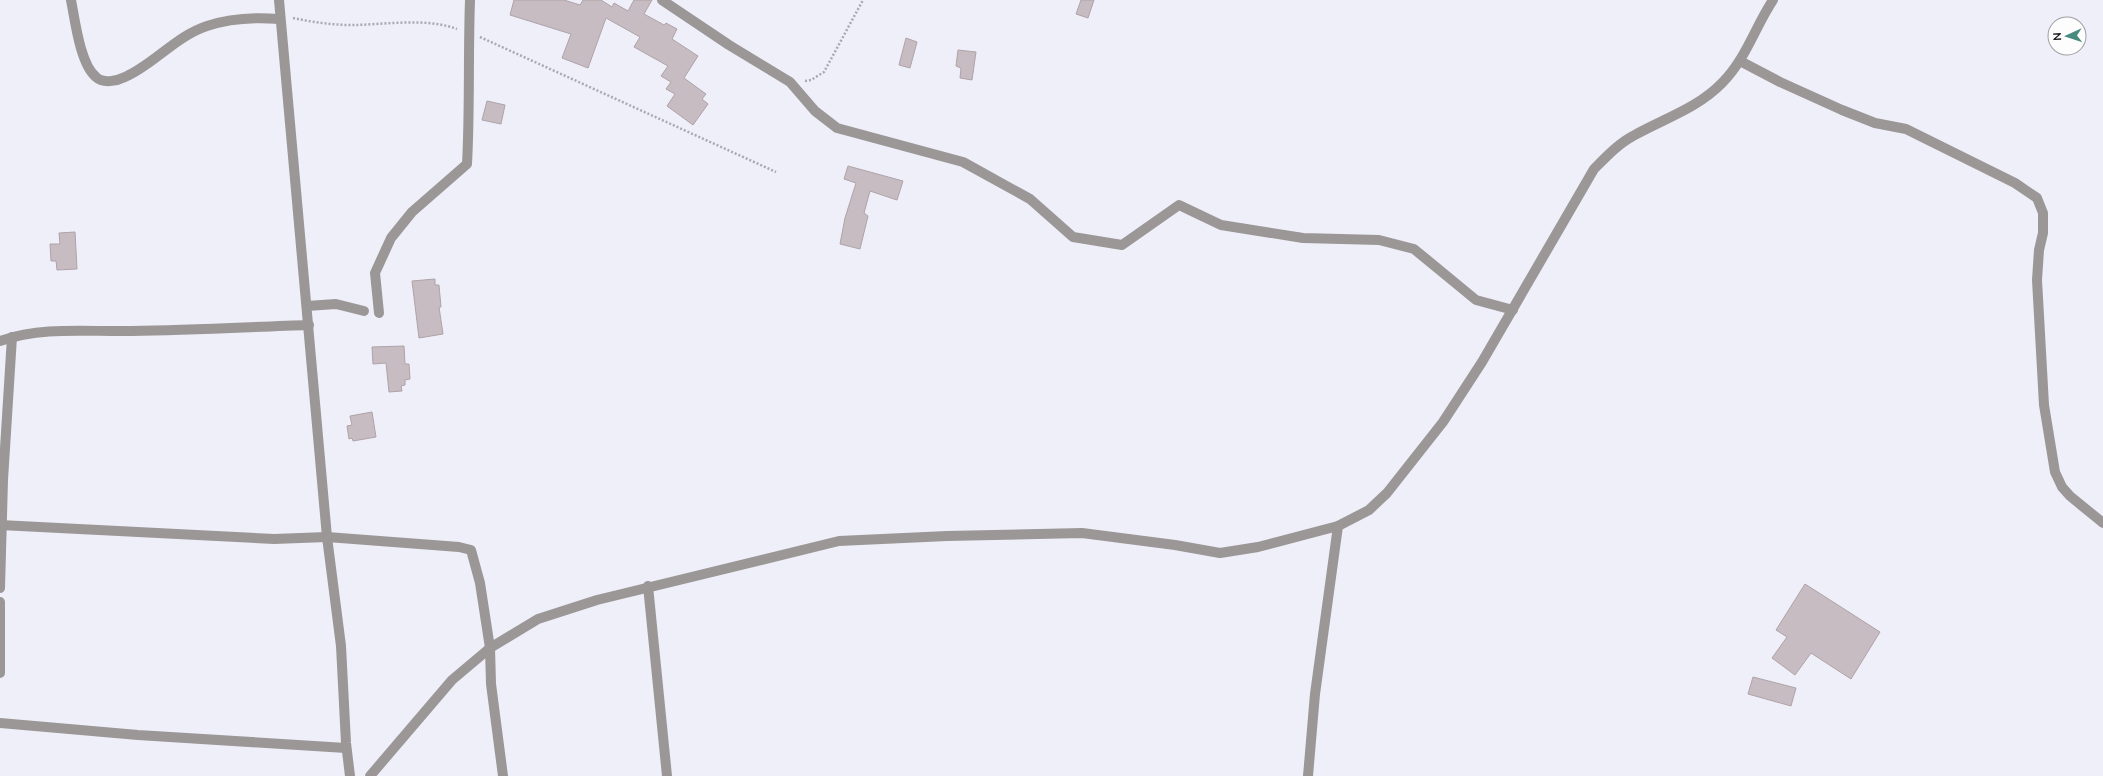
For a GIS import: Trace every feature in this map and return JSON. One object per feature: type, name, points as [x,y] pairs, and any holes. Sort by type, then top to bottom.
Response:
[{"type":"street","points":[[71,0],[85,61],[95,77],[103,81],[125,77],[188,34],[206,26],[250,17],[279,17]]},
{"type":"street","points":[[278,0],[309,326],[327,538],[340,646],[346,748],[350,776]]},
{"type":"street","points":[[379,313],[375,273],[391,238],[412,212],[467,164],[470,109],[470,0]]},
{"type":"street","points":[[662,0],[729,46],[790,82],[816,111],[837,128],[963,162],[1030,199],[1073,237],[1122,245],[1178,205],[1221,225],[1303,238],[1379,240],[1414,249],[1476,300],[1512,310]]},
{"type":"street","points":[[370,776],[452,680],[490,648],[538,619],[597,600],[648,586],[839,541],[947,536],[1082,533],[1175,545],[1220,554],[1258,547],[1338,526],[1369,510],[1387,493],[1443,422],[1482,362],[1594,169],[1610,153],[1633,136],[1699,101],[1722,83],[1740,61],[1752,42],[1762,16],[1773,0]]},
{"type":"street","points":[[1740,61],[1780,82],[1842,110],[1875,123],[1906,129],[2015,183],[2037,198],[2043,213],[2043,232],[2039,250],[2037,280],[2044,405],[2055,472],[2062,488],[2103,523]]},
{"type":"street","points":[[307,306],[336,304],[364,311]]},
{"type":"street","points":[[0,341],[32,333],[61,330],[130,331],[309,326]]},
{"type":"street","points":[[0,588],[3,480],[12,337]]},
{"type":"street","points":[[1,526],[274,539],[327,538],[459,546],[471,550],[480,583],[490,648],[491,684],[503,776]]},
{"type":"street","points":[[1308,776],[1316,686],[1338,526]]},
{"type":"street","points":[[648,586],[667,776]]},
{"type":"street","points":[[0,602],[0,673]]},
{"type":"street","points":[[0,713],[0,726]]},
{"type":"street","points":[[0,723],[138,735],[346,748]]},
{"type":"path","points":[[790,82],[811,80],[824,72],[863,0]]},
{"type":"path","points":[[279,17],[323,24],[350,25],[402,22],[446,25],[469,33],[690,131],[776,172]]},
{"type":"building","points":[[514,0],[564,0],[580,5],[583,0],[601,0],[612,7],[614,3],[628,11],[634,0],[652,0],[644,14],[664,25],[666,23],[677,29],[672,39],[698,56],[684,78],[706,94],[702,99],[708,104],[693,125],[667,106],[675,94],[666,89],[671,82],[661,76],[668,66],[634,47],[640,37],[606,18],[588,68],[562,58],[571,34],[510,15]]},
{"type":"building","points":[[1081,0],[1094,0],[1088,18],[1076,14]]},
{"type":"building","points":[[906,38],[917,42],[910,68],[899,65]]},
{"type":"building","points":[[958,50],[976,52],[972,80],[960,78],[961,68],[956,66]]},
{"type":"building","points":[[487,101],[505,105],[501,124],[482,120]]},
{"type":"building","points":[[848,166],[903,181],[897,200],[870,191],[864,213],[868,216],[860,249],[840,244],[845,218],[856,183],[844,179]]},
{"type":"building","points":[[75,232],[77,269],[57,270],[56,261],[51,261],[50,244],[60,244],[59,233]]},
{"type":"building","points":[[435,279],[435,285],[439,285],[441,307],[439,307],[443,334],[419,338],[412,281]]},
{"type":"building","points":[[404,346],[405,364],[409,364],[410,379],[405,380],[405,385],[401,386],[402,391],[389,392],[386,363],[373,364],[372,347]]},
{"type":"building","points":[[372,412],[376,437],[353,441],[352,438],[349,439],[347,426],[352,425],[350,416]]},
{"type":"building","points":[[1805,584],[1880,632],[1851,679],[1811,653],[1795,675],[1772,658],[1787,637],[1776,630]]},
{"type":"building","points":[[1753,677],[1796,688],[1791,706],[1748,694]]}]
